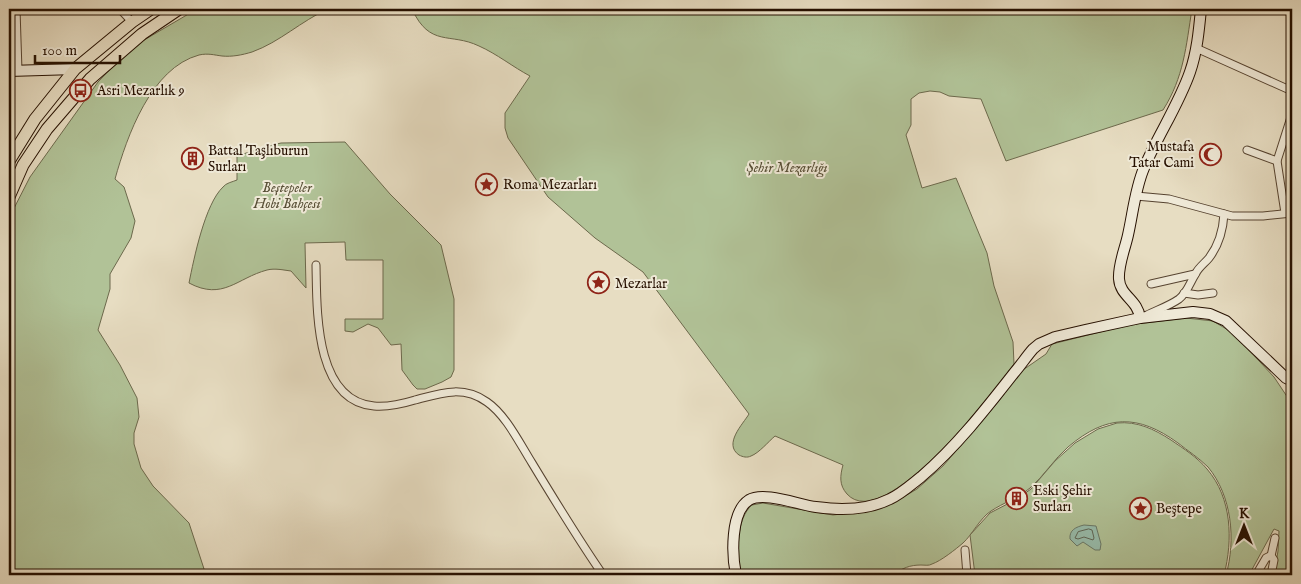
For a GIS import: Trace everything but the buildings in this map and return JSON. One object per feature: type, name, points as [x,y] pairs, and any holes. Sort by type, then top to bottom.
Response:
[{"type":"main road","points":[[9,161],[36,120],[75,69],[132,22],[151,9]]},
{"type":"main road","points":[[9,197],[23,165],[48,129],[90,79],[142,34],[179,9]]},
{"type":"street","points":[[16,9],[13,71],[75,69]]},
{"type":"street","points":[[120,9],[132,22]]},
{"type":"street","points":[[1140,318],[1137,306],[1123,292],[1119,278],[1136,196],[1144,169],[1190,74],[1196,48],[1201,9]]},
{"type":"street","points":[[1196,48],[1292,91]]},
{"type":"street","points":[[1136,196],[1168,198],[1232,216],[1289,213],[1277,162],[1289,135],[1292,114]]},
{"type":"street","points":[[1247,150],[1277,162]]},
{"type":"street","points":[[1140,318],[1171,304],[1184,293],[1195,274],[1210,257],[1218,243],[1223,229],[1224,214]]},
{"type":"street","points":[[316,265],[317,312],[321,343],[331,373],[339,388],[357,402],[373,406],[390,405],[438,393],[459,391],[474,395],[487,402],[498,412],[521,446],[603,575]]},
{"type":"street","points":[[1151,284],[1195,274]]},
{"type":"street","points":[[1184,293],[1198,295],[1212,293]]},
{"type":"street","points":[[736,575],[733,546],[735,529],[740,512],[749,500],[756,497],[769,497],[817,508],[842,509],[868,506],[891,499],[938,463],[961,438],[1028,355],[1039,344],[1055,337],[1140,318],[1193,312],[1210,314],[1226,321],[1289,379],[1292,391]]},
{"type":"street","points":[[1271,575],[1274,560],[1271,556],[1275,538]]},
{"type":"street","points":[[965,550],[967,575]]},
{"type":"street","points":[[1256,575],[1266,558],[1271,556]]},
{"type":"street","points":[[963,575],[966,566]]},
{"type":"green space","points":[[197,9],[328,9],[272,43],[252,52],[230,56],[199,55],[182,62],[167,74],[143,106],[126,143],[115,179],[124,187],[135,221],[131,238],[110,274],[110,289],[98,330],[120,365],[137,398],[139,417],[134,433],[134,444],[141,468],[153,486],[189,523],[206,575],[9,575],[9,218],[30,177],[98,82],[139,43]]},
{"type":"green space","name":"Şehir Mezarlığı","points":[[412,9],[1192,9],[1180,73],[1176,86],[1163,110],[1006,161],[981,99],[949,96],[940,92],[930,91],[919,93],[911,99],[911,125],[906,135],[922,188],[956,178],[987,253],[994,286],[1013,342],[1014,364],[962,428],[911,478],[886,495],[864,501],[844,491],[841,480],[843,465],[775,436],[754,455],[745,457],[739,455],[733,445],[734,440],[739,428],[749,414],[643,272],[595,238],[548,197],[508,138],[505,128],[505,113],[530,76],[479,46],[433,34],[419,21]]},
{"type":"green space","name":"Beştepeler Hobi Bahçesi","points":[[345,142],[390,194],[441,245],[454,299],[454,370],[451,377],[425,389],[417,389],[402,370],[401,344],[391,345],[378,328],[368,324],[353,332],[345,331],[345,319],[383,319],[383,260],[346,260],[345,242],[305,243],[306,288],[291,271],[276,269],[256,274],[221,289],[211,290],[189,283],[201,232],[211,206],[224,186],[237,180],[237,156],[281,143]]},
{"type":"green space","points":[[1186,318],[1213,321],[1233,333],[1274,377],[1292,404],[1292,575],[1274,575],[1279,531],[1274,529],[1249,575],[1226,575],[1231,547],[1230,519],[1222,491],[1208,467],[1163,433],[1136,423],[1123,422],[1096,428],[1082,436],[1063,452],[1030,488],[987,514],[963,543],[944,558],[931,565],[910,566],[894,575],[741,575],[738,558],[740,528],[747,511],[752,505],[763,503],[833,515],[874,510],[893,503],[917,489],[943,466],[999,401],[1020,372],[1046,354],[1052,344],[1128,325]]},
{"type":"green space","points":[[1117,423],[1131,423],[1152,429],[1165,436],[1199,461],[1215,480],[1226,506],[1228,520],[1229,548],[1224,575],[975,575],[970,535],[990,513],[1017,499],[1031,489],[1055,461],[1075,443],[1098,429]]},
{"type":"water","points":[[1084,525],[1096,526],[1101,544],[1100,550],[1095,550],[1083,542],[1077,546],[1070,539],[1074,529]]},
{"type":"place","name":"Asri Mezarlık 9","points":[[81,90]]},
{"type":"place","name":"Mustafa Tatar Cami","points":[[1210,154]]},
{"type":"place","name":"Battal Taşlıburun Surları","points":[[192,158]]},
{"type":"place","name":"Roma Mezarları","points":[[487,184]]},
{"type":"place","name":"Mezarlar","points":[[599,283]]},
{"type":"place","name":"Eski Şehir Surları","points":[[1017,498]]},
{"type":"place","name":"Beştepe","points":[[1140,508]]}]
